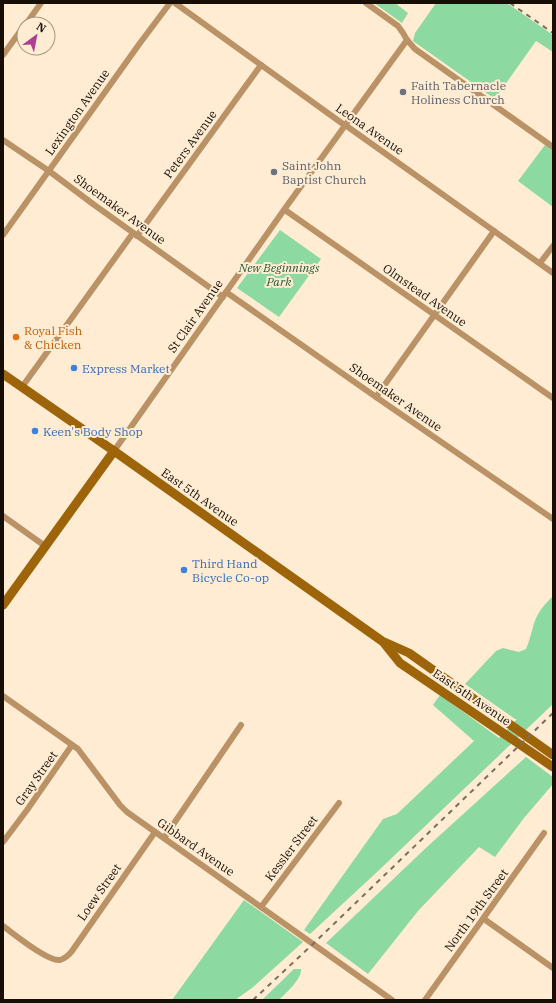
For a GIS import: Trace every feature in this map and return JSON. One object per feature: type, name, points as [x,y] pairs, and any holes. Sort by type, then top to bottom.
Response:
[{"type":"main road","name":"East 5th Avenue","points":[[3,374],[382,641],[409,653],[553,755]]},
{"type":"main road","name":"St Clair Avenue","points":[[3,605],[114,451]]},
{"type":"main road","name":"East 5th Avenue","points":[[382,641],[400,662],[553,767]]},
{"type":"street","points":[[32,16],[41,3]]},
{"type":"street","name":"Lexington Avenue","points":[[3,235],[170,3]]},
{"type":"street","name":"Leona Avenue","points":[[175,3],[553,272]]},
{"type":"street","points":[[366,3],[398,26],[404,32],[407,40],[415,49],[553,147]]},
{"type":"street","points":[[3,55],[16,37]]},
{"type":"street","name":"St Clair Avenue","points":[[114,451],[407,40]]},
{"type":"street","name":"Peters Avenue","points":[[22,387],[261,65]]},
{"type":"street","name":"Shoemaker Avenue","points":[[3,140],[49,171],[135,234],[553,519]]},
{"type":"street","name":"Olmstead Avenue","points":[[285,210],[553,398]]},
{"type":"street","points":[[376,397],[494,231]]},
{"type":"street","points":[[540,263],[553,246]]},
{"type":"street","points":[[3,516],[45,546]]},
{"type":"street","name":"Gibbard Avenue","points":[[3,696],[78,749],[120,805],[127,812],[392,1000]]},
{"type":"street","points":[[164,838],[241,725]]},
{"type":"street","name":"Gray Street","points":[[3,842],[27,810],[72,744]]},
{"type":"street","name":"Kessler Street","points":[[261,907],[339,804]]},
{"type":"street","name":"Loew Street","points":[[3,926],[44,955],[58,960],[66,957],[72,951],[155,832]]},
{"type":"street","name":"North 19th Street","points":[[425,1000],[544,833]]},
{"type":"street","points":[[484,919],[553,968]]},
{"type":"green space","points":[[374,3],[395,3],[408,13],[402,23]]},
{"type":"green space","points":[[436,3],[507,3],[553,35],[553,52],[536,41],[495,99],[413,41],[415,33]]},
{"type":"green space","points":[[545,145],[553,151],[553,207],[518,181]]},
{"type":"green space","name":"New Beginnings Park","points":[[280,230],[321,259],[279,317],[237,288]]},
{"type":"green space","points":[[553,596],[553,704],[310,934],[304,930],[383,819],[397,814],[474,741],[433,705],[440,695],[499,738],[517,719],[465,684],[496,651],[503,648],[519,652],[526,649],[537,616]]},
{"type":"green space","points":[[526,757],[553,777],[553,784],[524,818],[495,857],[479,847],[418,911],[368,974],[326,943],[428,846]]},
{"type":"green space","points":[[244,900],[303,942],[252,988],[235,1000],[172,1000]]},
{"type":"green space","points":[[294,969],[301,969],[301,973],[293,986],[279,1000],[262,1000]]},
{"type":"railway","points":[[510,3],[553,33]]},
{"type":"railway","points":[[253,1000],[553,713]]},
{"type":"place","name":"Faith Tabernacle Holiness Church","points":[[403,92]]},
{"type":"place","name":"Saint John Baptist Church","points":[[274,172]]},
{"type":"place","name":"Royal Fish & Chicken","points":[[16,337]]},
{"type":"place","name":"Express Market","points":[[74,368]]},
{"type":"place","name":"Keen's Body Shop","points":[[35,431]]},
{"type":"place","name":"Third Hand Bicycle Co-op","points":[[184,570]]}]
